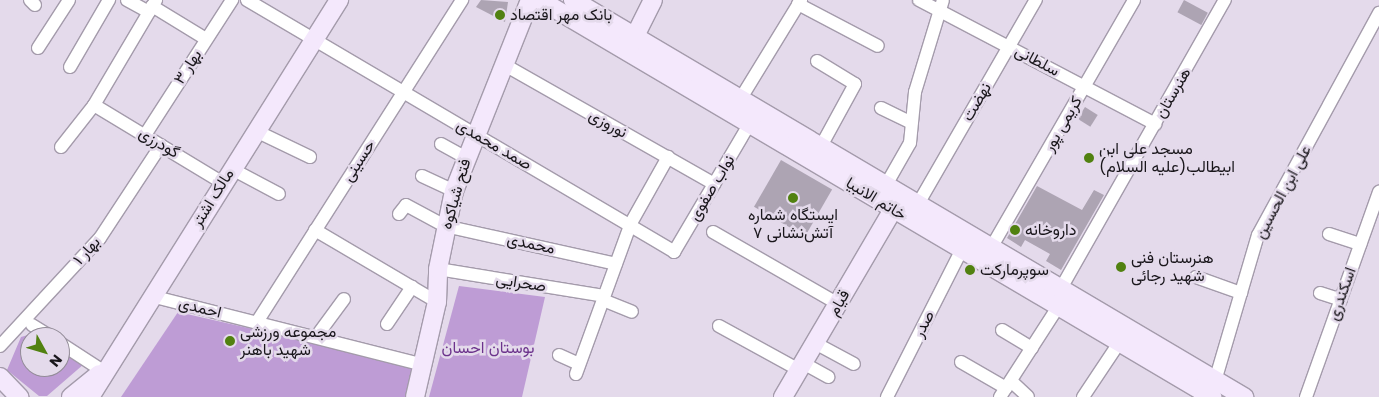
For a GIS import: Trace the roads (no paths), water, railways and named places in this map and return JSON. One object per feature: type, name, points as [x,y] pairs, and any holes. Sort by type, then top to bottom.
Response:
[{"type":"main road","name":"مالک اشتر","points":[[90,397],[103,371],[339,0]]},
{"type":"main road","name":"فتح شیاکوه","points":[[414,397],[424,365],[437,302],[438,269],[445,226],[454,191],[475,134],[530,0]]},
{"type":"main road","name":"خاتم الانبیا","points":[[540,0],[741,98],[886,185],[897,202]]},
{"type":"main road","name":"خاتم الانبیا","points":[[573,0],[631,44],[750,123],[897,202],[961,251],[1059,299],[1213,389]]},
{"type":"main road","points":[[631,44],[653,0]]},
{"type":"main road","name":"خاتم الانبیا","points":[[897,202],[918,204],[991,248],[1119,343],[1213,389],[1244,397]]},
{"type":"main road","name":"قیام","points":[[789,395],[801,367],[897,202]]},
{"type":"main road","points":[[71,397],[103,371]]},
{"type":"main road","points":[[0,377],[19,397]]},
{"type":"street","points":[[38,48],[69,0]]},
{"type":"street","points":[[70,67],[109,0]]},
{"type":"street","points":[[127,0],[152,6],[206,40]]},
{"type":"street","name":"بهار ۳","points":[[145,135],[232,0]]},
{"type":"street","name":"صمد محمدی","points":[[247,0],[402,93],[631,223],[674,252]]},
{"type":"street","name":"حسینی","points":[[257,322],[462,0]]},
{"type":"street","name":"سلطانی","points":[[919,0],[941,6],[1009,46],[1155,124]]},
{"type":"street","name":"نهضت","points":[[918,204],[1036,0]]},
{"type":"street","name":"کریمی پور","points":[[991,248],[1134,0]]},
{"type":"street","name":"هنرستان","points":[[1006,389],[1032,348],[1225,0]]},
{"type":"street","points":[[741,98],[802,1],[878,46]]},
{"type":"street","points":[[61,147],[94,105],[152,6]]},
{"type":"street","points":[[886,185],[910,143],[916,92],[941,6]]},
{"type":"street","name":"علی ابن الحسین","points":[[1213,389],[1258,235],[1379,13]]},
{"type":"street","points":[[817,61],[855,84],[821,146]]},
{"type":"street","name":"نوروزی","points":[[503,64],[714,184]]},
{"type":"street","name":"گودرزی","points":[[94,105],[161,145],[227,176],[280,194]]},
{"type":"street","points":[[881,108],[912,123]]},
{"type":"street","name":"نواب صفوی","points":[[674,252],[750,123]]},
{"type":"street","points":[[256,131],[310,157]]},
{"type":"street","points":[[441,144],[466,158]]},
{"type":"street","name":"بهار ۱","points":[[0,346],[100,238],[161,145]]},
{"type":"street","points":[[559,355],[577,369],[631,223],[668,157]]},
{"type":"street","points":[[422,176],[454,191]]},
{"type":"street","name":"اسکندری","points":[[1306,397],[1379,192]]},
{"type":"street","name":"محمدی","points":[[400,214],[406,205],[445,226],[616,264]]},
{"type":"street","points":[[315,230],[437,302]]},
{"type":"street","points":[[713,232],[838,304]]},
{"type":"street","points":[[1329,234],[1360,244]]},
{"type":"street","name":"صدر","points":[[887,397],[961,251]]},
{"type":"street","name":"صحرایی","points":[[438,269],[604,298],[632,312]]},
{"type":"street","points":[[1196,277],[1241,292]]},
{"type":"street","points":[[387,324],[412,287]]},
{"type":"street","points":[[1320,293],[1341,300]]},
{"type":"street","name":"احمدی","points":[[151,296],[424,365]]},
{"type":"street","points":[[316,337],[344,299]]},
{"type":"street","points":[[719,326],[801,367],[828,378]]},
{"type":"street","points":[[1002,330],[1032,348]]},
{"type":"street","points":[[816,343],[854,364]]},
{"type":"street","points":[[1083,397],[1119,343]]},
{"type":"street","points":[[70,350],[103,371]]},
{"type":"street","points":[[961,362],[1006,389],[1028,397]]},
{"type":"place","name":"بانک مهر اقتصاد","points":[[500,15]]},
{"type":"place","name":"مسجد علی ابن ابیطالب(علیه السلام)","points":[[1089,158]]},
{"type":"place","name":"ایستگاه شماره ۷ آتش‌نشانی","points":[[793,198]]},
{"type":"place","name":"داروخانه","points":[[1015,230]]},
{"type":"place","name":"هنرستان فنی شهید رجائی","points":[[1121,267]]},
{"type":"place","name":"سوپرمارکت","points":[[970,270]]},
{"type":"place","name":"مجموعه ورزشی شهید باهنر","points":[[230,341]]},
{"type":"park label","name":"بوستان احسان","points":[[488,348]]}]
